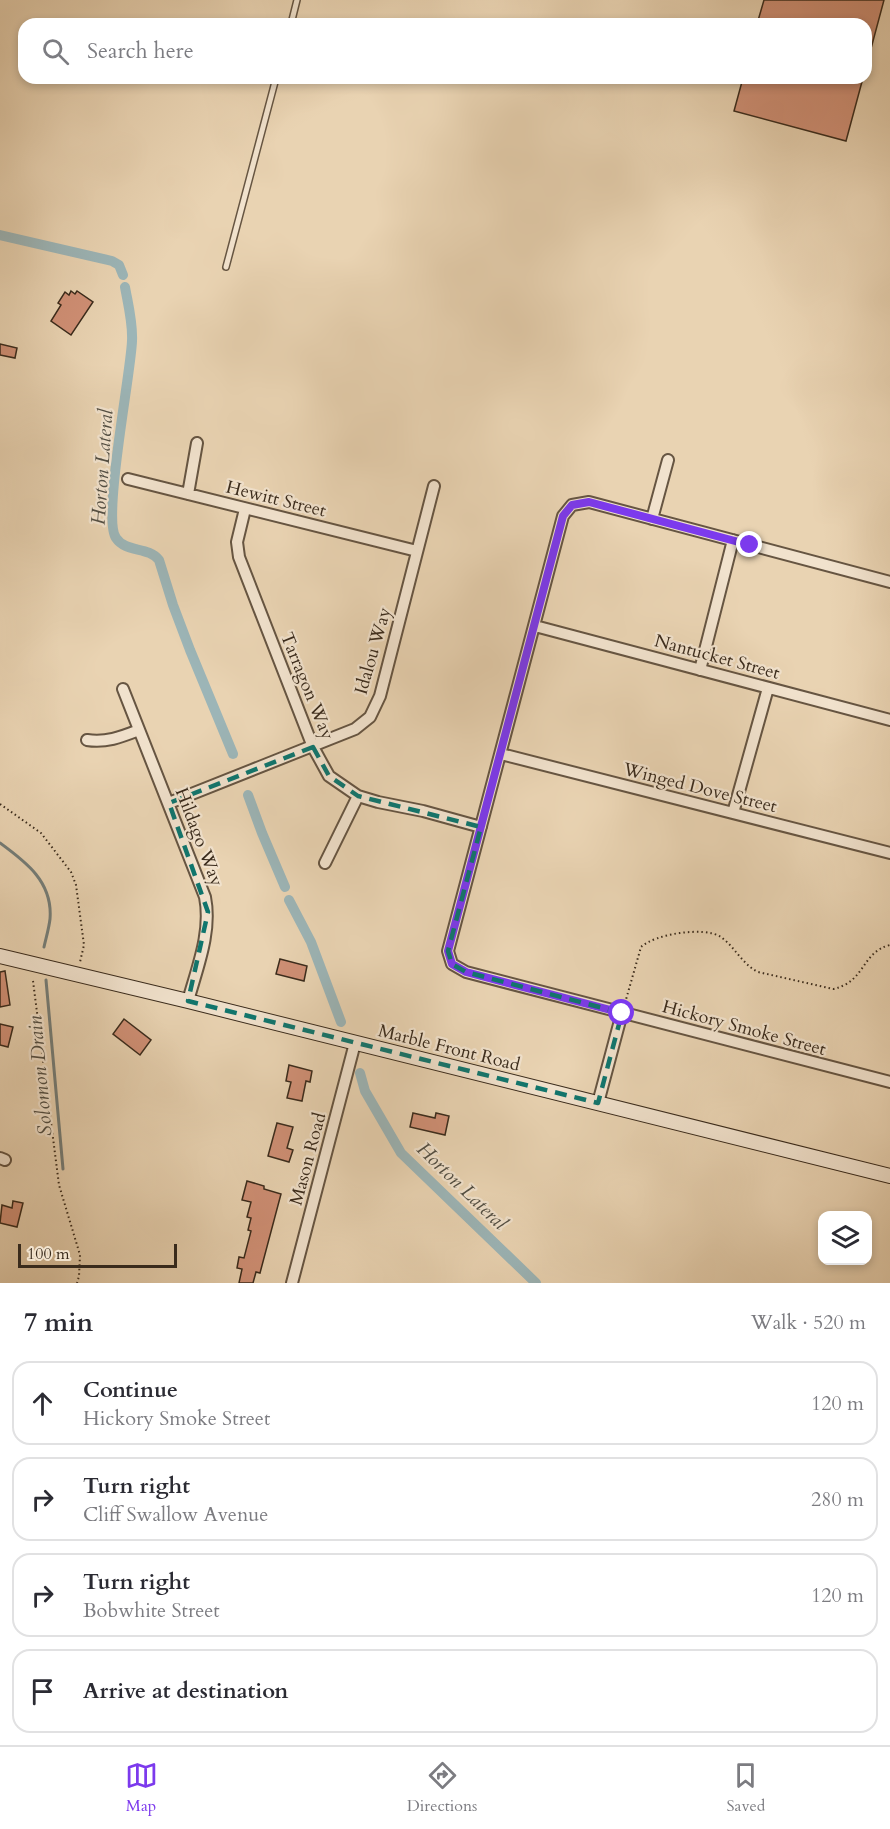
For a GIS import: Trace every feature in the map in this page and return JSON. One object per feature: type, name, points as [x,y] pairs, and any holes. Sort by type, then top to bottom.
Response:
[{"type":"street","points":[[188,494],[197,443]]},
{"type":"street","points":[[652,519],[668,460]]},
{"type":"street","name":"Hewitt Street","points":[[128,479],[417,551]]},
{"type":"street","name":"Idalou Way","points":[[169,803],[313,747],[355,729],[370,717],[380,696],[434,486]]},
{"type":"street","points":[[480,827],[563,516],[572,505],[589,502],[890,582]]},
{"type":"street","name":"Tarragon Way","points":[[245,508],[237,542],[239,557],[313,747],[329,776],[358,796],[480,827]]},
{"type":"street","points":[[700,670],[733,540]]},
{"type":"street","name":"Nantucket Street","points":[[535,626],[890,720]]},
{"type":"street","points":[[734,813],[768,688]]},
{"type":"street","name":"Hildago Way","points":[[123,690],[205,897],[208,926],[188,1001]]},
{"type":"street","points":[[87,740],[98,742],[111,740],[139,730]]},
{"type":"street","name":"Winged Dove Street","points":[[501,753],[890,853]]},
{"type":"street","points":[[325,863],[358,796]]},
{"type":"street","name":"Hickory Smoke Street","points":[[480,827],[448,951],[452,964],[466,972],[623,1009],[890,1082]]},
{"type":"street","name":"Marble Front Road","points":[[0,956],[890,1176]]},
{"type":"street","points":[[598,1103],[623,1009]]},
{"type":"street","name":"Mason Road","points":[[292,1283],[355,1043]]},
{"type":"lane","points":[[292,18],[297,0]]},
{"type":"lane","points":[[226,267],[274,84]]},
{"type":"path","points":[[0,804],[41,833],[71,872],[76,885],[84,945],[80,962]]},
{"type":"path","points":[[623,1009],[641,947],[653,939],[667,935],[714,934],[727,942],[750,968],[758,972],[833,989],[852,981],[877,950],[890,945]]},
{"type":"path","points":[[33,981],[59,1185],[80,1255],[77,1283]]},
{"type":"highlighted area","points":[[313,747],[329,776],[358,796],[481,827],[448,951],[452,964],[466,972],[622,1013],[598,1103],[188,1001],[208,912],[169,803]]},
{"type":"building","points":[[764,0],[884,0],[872,45],[872,18],[759,18]]},
{"type":"building","points":[[741,84],[861,84],[846,141],[734,111]]},
{"type":"building","points":[[71,291],[75,294],[77,291],[93,302],[71,335],[51,321],[61,305],[58,303],[65,292],[69,295]]},
{"type":"building","points":[[0,344],[17,348],[15,358],[0,355]]},
{"type":"building","points":[[280,959],[307,966],[304,981],[276,974]]},
{"type":"building","points":[[5,971],[10,1005],[0,1007],[0,972]]},
{"type":"building","points":[[124,1019],[151,1040],[140,1055],[113,1034]]},
{"type":"building","points":[[0,1024],[13,1027],[8,1047],[0,1045]]},
{"type":"building","points":[[289,1065],[312,1071],[310,1082],[306,1081],[302,1101],[287,1098],[291,1082],[286,1081]]},
{"type":"building","points":[[413,1113],[435,1118],[436,1113],[449,1116],[445,1135],[410,1127]]},
{"type":"building","points":[[277,1123],[293,1127],[287,1148],[293,1150],[289,1162],[268,1156]]},
{"type":"building","points":[[247,1181],[281,1194],[260,1273],[256,1272],[253,1283],[239,1283],[242,1269],[237,1268],[239,1257],[244,1258],[251,1231],[248,1230],[251,1218],[247,1217],[251,1202],[242,1200]]},
{"type":"building","points":[[13,1201],[23,1203],[17,1227],[0,1223],[2,1205],[12,1208]]},
{"type":"waterway","name":"Horton Lateral","points":[[0,235],[112,261],[119,265],[123,275]]},
{"type":"waterway","name":"Horton Lateral","points":[[125,287],[132,341],[112,504],[116,538],[125,546],[149,553],[159,560],[190,650],[233,754]]},
{"type":"waterway","name":"Horton Lateral","points":[[248,795],[285,887]]},
{"type":"waterway","name":"Solomon Drain","points":[[0,843],[36,874],[47,894],[50,919],[44,947]]},
{"type":"waterway","name":"Horton Lateral","points":[[289,900],[311,942],[341,1022]]},
{"type":"waterway","name":"Solomon Drain","points":[[46,980],[63,1169]]},
{"type":"waterway","name":"Horton Lateral","points":[[360,1073],[365,1091],[401,1153],[536,1283]]},
{"type":"route","points":[[622,1013],[466,972],[452,964],[448,951],[563,516],[572,505],[589,502],[750,545]]}]
